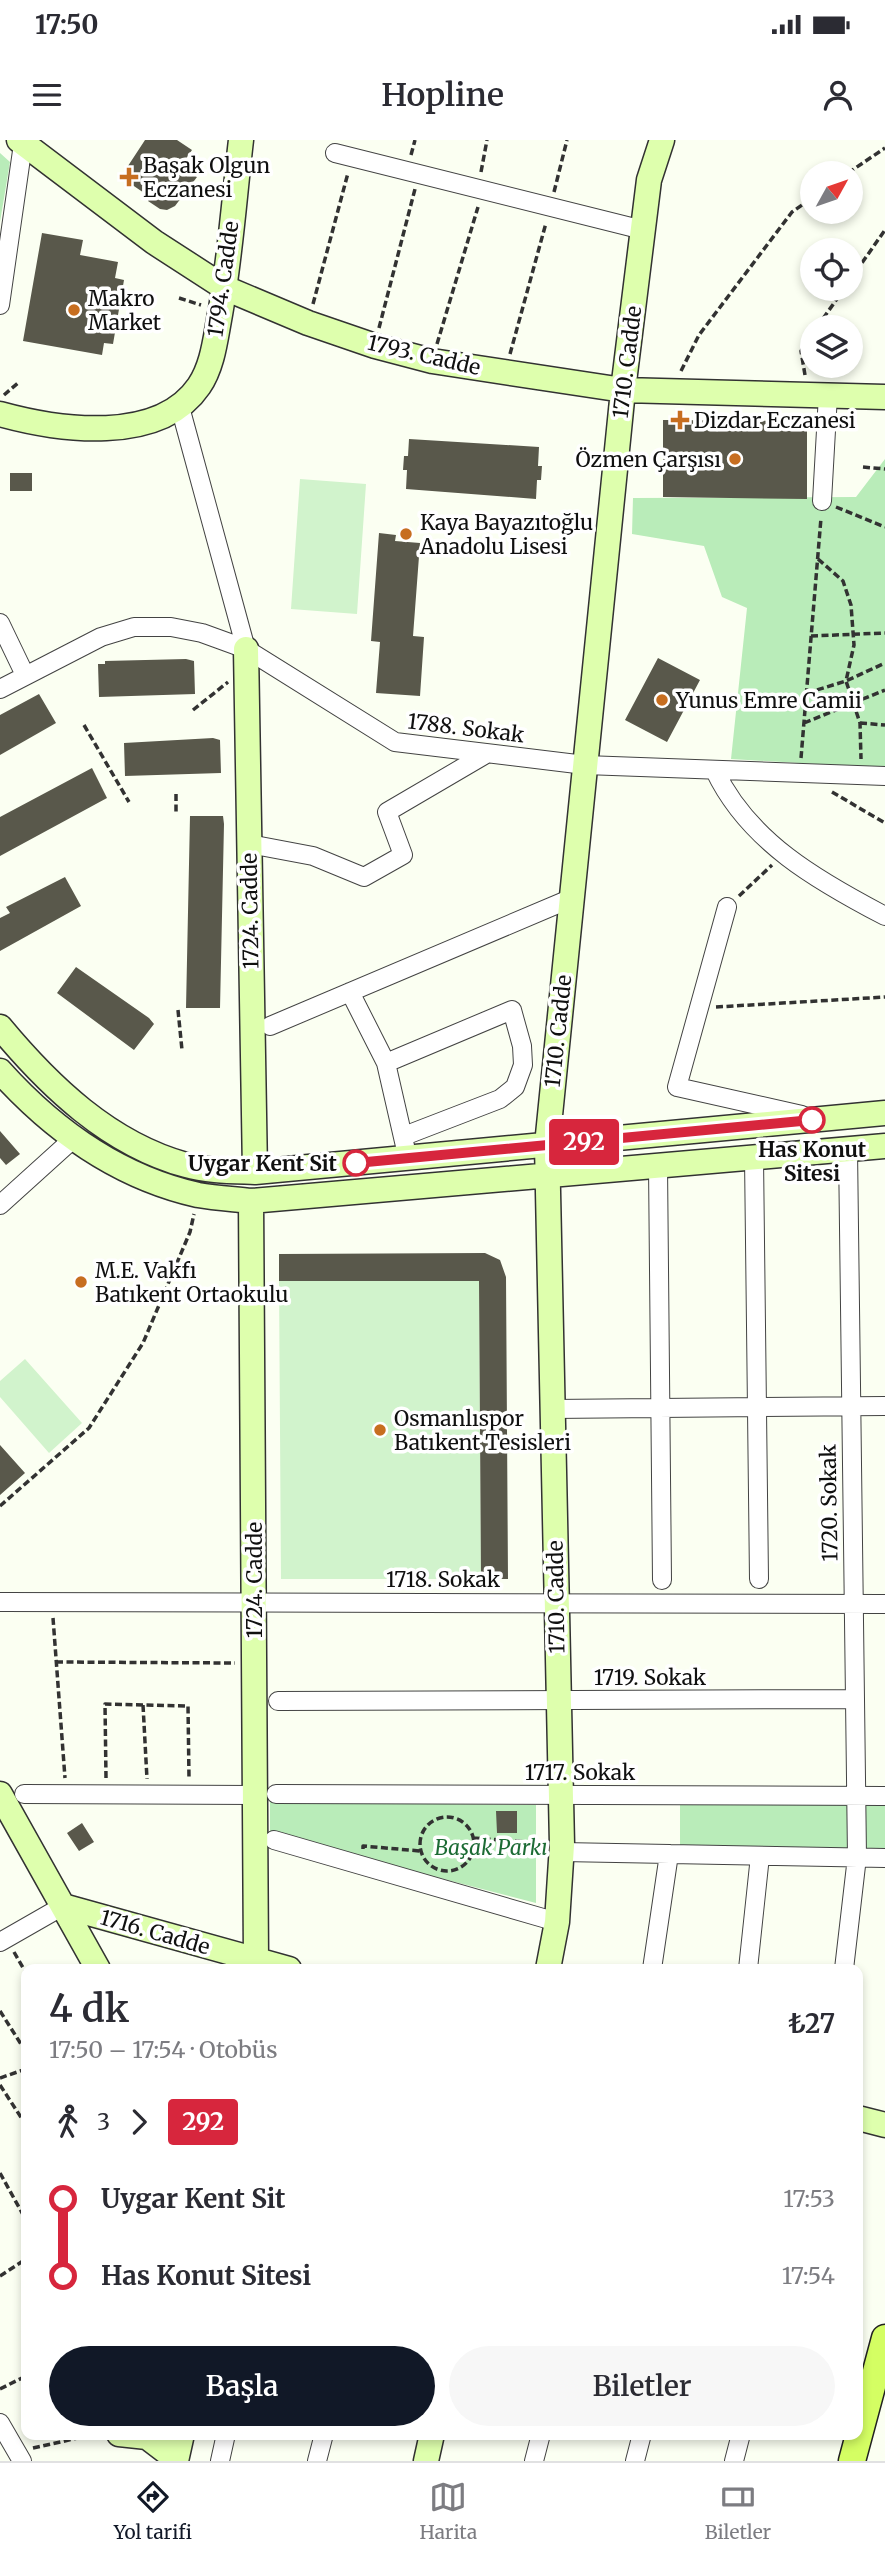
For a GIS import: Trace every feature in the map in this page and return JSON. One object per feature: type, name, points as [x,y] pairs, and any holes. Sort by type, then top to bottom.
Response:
[{"type":"main road","points":[[863,2420],[885,2338]]},
{"type":"main road","points":[[852,2461],[858,2440]]},
{"type":"street","name":"1794. Cadde","points":[[180,407],[192,396],[205,376],[213,350],[225,288],[241,140]]},
{"type":"street","name":"1710. Cadde","points":[[549,1964],[557,1922],[562,1848],[547,1145],[623,390],[649,180],[662,140]]},
{"type":"street","name":"1793. Cadde","points":[[22,141],[154,242],[225,288],[308,323],[375,346],[432,361],[623,390],[885,397]]},
{"type":"street","points":[[0,305],[22,141]]},
{"type":"street","points":[[344,155],[643,230]]},
{"type":"street","points":[[818,395],[822,501]]},
{"type":"street","points":[[0,414],[56,426],[99,428],[146,421],[180,407],[246,658]]},
{"type":"street","points":[[0,623],[25,675]]},
{"type":"street","name":"1788. Sokak","points":[[0,689],[101,637],[134,627],[171,627],[187,630],[246,658],[395,742],[585,765],[885,776]]},
{"type":"street","name":"1724. Cadde","points":[[246,658],[255,1172]]},
{"type":"street","points":[[249,844],[313,856],[364,877],[403,855],[387,812],[486,754]]},
{"type":"street","points":[[715,771],[726,794],[742,814],[783,854],[832,889],[885,916]]},
{"type":"street","points":[[270,1027],[572,898]]},
{"type":"street","points":[[727,907],[677,1087],[821,1119]]},
{"type":"street","points":[[350,992],[386,1063],[405,1147]]},
{"type":"street","points":[[386,1063],[512,1010],[522,1046],[523,1065],[515,1087],[500,1099],[405,1147]]},
{"type":"street","points":[[0,1027],[79,1108],[131,1142],[187,1166],[255,1172],[405,1147],[547,1145],[885,1113]]},
{"type":"street","points":[[3,1080],[73,1139],[125,1170],[153,1182],[198,1195],[251,1200],[885,1146]]},
{"type":"street","points":[[0,1205],[73,1139]]},
{"type":"street","name":"1720. Sokak","points":[[845,1964],[857,1857],[848,1149]]},
{"type":"street","points":[[754,1157],[760,1579]]},
{"type":"street","points":[[658,1165],[662,1580]]},
{"type":"street","name":"1724. Cadde","points":[[251,1200],[255,1663],[266,1795],[256,1960]]},
{"type":"street","points":[[552,1409],[885,1406]]},
{"type":"street","name":"1718. Sokak","points":[[0,1602],[885,1604]]},
{"type":"street","name":"1719. Sokak","points":[[278,1701],[854,1699]]},
{"type":"street","points":[[12,1794],[62,1906],[95,1964]]},
{"type":"street","name":"1717. Sokak","points":[[12,1794],[885,1796]]},
{"type":"street","points":[[274,1840],[557,1922]]},
{"type":"street","points":[[562,1848],[669,1854],[885,1858]]},
{"type":"street","points":[[653,1964],[669,1854]]},
{"type":"street","points":[[749,1964],[760,1856]]},
{"type":"street","points":[[3,1940],[62,1906]]},
{"type":"street","name":"1716. Cadde","points":[[62,1906],[271,1964]]},
{"type":"street","points":[[863,2119],[885,2125]]},
{"type":"street","points":[[0,2423],[19,2457]]},
{"type":"street","points":[[150,2440],[178,2460],[181,2440]]},
{"type":"street","points":[[219,2461],[224,2440]]},
{"type":"street","points":[[317,2461],[322,2440]]},
{"type":"street","points":[[426,2461],[431,2440]]},
{"type":"street","points":[[534,2461],[539,2440]]},
{"type":"street","points":[[635,2461],[640,2440]]},
{"type":"street","points":[[734,2461],[739,2440]]},
{"type":"path","points":[[432,361],[483,190],[480,167],[487,140]]},
{"type":"path","points":[[504,373],[567,140]]},
{"type":"path","points":[[863,163],[885,148]]},
{"type":"path","points":[[308,323],[344,155]]},
{"type":"path","points":[[375,346],[419,174]]},
{"type":"path","points":[[671,391],[699,335],[792,212],[800,206]]},
{"type":"path","points":[[863,261],[885,230]]},
{"type":"path","points":[[811,378],[818,395]]},
{"type":"path","points":[[0,398],[18,383]]},
{"type":"path","points":[[863,467],[885,469]]},
{"type":"path","points":[[885,527],[822,501],[800,774],[885,823]]},
{"type":"path","points":[[817,559],[844,581],[851,605],[854,634],[846,681],[860,723],[861,775]]},
{"type":"path","points":[[811,636],[885,633]]},
{"type":"path","points":[[193,710],[246,658]]},
{"type":"path","points":[[807,693],[846,681],[885,663]]},
{"type":"path","points":[[804,723],[885,690]]},
{"type":"path","points":[[860,723],[885,725]]},
{"type":"path","points":[[84,724],[129,802]]},
{"type":"path","points":[[176,794],[176,815]]},
{"type":"path","points":[[727,907],[783,854]]},
{"type":"path","points":[[699,1009],[885,997]]},
{"type":"path","points":[[178,1010],[182,1050]]},
{"type":"path","points":[[0,1506],[89,1427],[143,1343],[190,1232],[198,1195]]},
{"type":"path","points":[[52,1602],[66,1794]]},
{"type":"path","points":[[57,1662],[255,1663]]},
{"type":"path","points":[[106,1794],[105,1703],[188,1706],[190,1794]]},
{"type":"path","points":[[143,1704],[148,1794]]},
{"type":"path","points":[[439,1818],[456,1819],[470,1829],[473,1838],[471,1856],[458,1869],[439,1870],[424,1859],[420,1851],[422,1832],[428,1824],[439,1818]]},
{"type":"path","points":[[473,1838],[562,1848]]},
{"type":"path","points":[[360,1864],[363,1846],[420,1851]]},
{"type":"path","points":[[3,1940],[21,1966]]},
{"type":"path","points":[[0,2011],[21,2044]]},
{"type":"path","points":[[0,2078],[21,2071]]},
{"type":"path","points":[[0,2085],[21,2117]]},
{"type":"path","points":[[0,2173],[21,2211]]},
{"type":"path","points":[[0,2276],[21,2262]]},
{"type":"path","points":[[0,2389],[21,2378]]},
{"type":"path","points":[[19,2457],[76,2440]]},
{"type":"green space","points":[[0,153],[10,162],[0,222]]},
{"type":"green space","points":[[885,459],[885,768],[731,759],[747,608],[722,597],[704,546],[632,534],[633,498],[856,497]]},
{"type":"green space","points":[[300,479],[366,484],[357,614],[291,609]]},
{"type":"green space","name":"Osmanlıspor Batıkent Tesisleri","points":[[279,1281],[479,1281],[481,1579],[281,1579]]},
{"type":"green space","points":[[25,1359],[82,1423],[49,1453],[0,1397],[0,1381]]},
{"type":"green space","points":[[680,1799],[885,1800],[885,1851],[680,1851]]},
{"type":"green space","name":"Başak Parkı","points":[[270,1802],[536,1805],[536,1903],[270,1834]]},
{"type":"building","points":[[145,140],[177,140],[192,150],[181,166],[197,177],[175,206],[167,210],[148,201],[150,197],[128,182],[124,175]]},
{"type":"building","name":"Makro Market","points":[[42,233],[83,240],[80,255],[118,262],[115,278],[124,280],[113,344],[104,343],[102,355],[23,341]]},
{"type":"building","name":"Özmen Çarşısı","points":[[663,420],[807,421],[807,499],[663,497]]},
{"type":"building","points":[[409,439],[539,447],[538,466],[542,466],[541,480],[537,480],[536,499],[406,489],[407,470],[403,470],[404,456],[408,456]]},
{"type":"building","points":[[10,473],[32,473],[32,491],[10,491]]},
{"type":"building","points":[[379,533],[396,535],[395,541],[420,543],[413,636],[424,637],[420,696],[376,693],[380,642],[371,641]]},
{"type":"building","name":"Yunus Emre Camii","points":[[658,658],[700,680],[667,742],[625,720]]},
{"type":"building","points":[[105,661],[194,661],[195,694],[99,697],[98,664],[105,664]]},
{"type":"building","points":[[39,694],[56,723],[0,755],[0,715]]},
{"type":"building","points":[[213,738],[220,740],[221,773],[125,776],[124,743]]},
{"type":"building","points":[[92,768],[107,798],[0,856],[0,817]]},
{"type":"building","points":[[190,816],[223,816],[220,1008],[186,1008]]},
{"type":"building","points":[[65,877],[81,906],[0,951],[0,918],[10,913],[6,907]]},
{"type":"building","points":[[76,967],[154,1024],[134,1050],[57,993]]},
{"type":"building","points":[[0,1131],[20,1154],[6,1165],[0,1158]]},
{"type":"building","points":[[485,1253],[500,1260],[506,1277],[508,1579],[481,1579],[479,1281],[279,1281],[279,1254]]},
{"type":"building","points":[[0,1445],[25,1473],[0,1495]]},
{"type":"building","points":[[496,1811],[517,1811],[517,1833],[497,1833]]},
{"type":"building","points":[[82,1823],[94,1842],[79,1851],[67,1833]]},
{"type":"bus line","name":"292","points":[[356,1163],[812,1120]]},
{"type":"place","name":"Başak Olgun Eczanesi","points":[[129,177]]},
{"type":"place","name":"Makro Market","points":[[74,310]]},
{"type":"place","name":"Dizdar Eczanesi","points":[[680,420]]},
{"type":"place","name":"Özmen Çarşısı","points":[[735,459]]},
{"type":"place","name":"Kaya Bayazıtoğlu Anadolu Lisesi","points":[[406,534]]},
{"type":"place","name":"Yunus Emre Camii","points":[[662,700]]},
{"type":"place","name":"Has Konut Sitesi","points":[[812,1120]]},
{"type":"place","name":"Uygar Kent Sit","points":[[356,1163]]},
{"type":"place","name":"M.E. Vakfı Batıkent Ortaokulu","points":[[81,1282]]},
{"type":"place","name":"Osmanlıspor Batıkent Tesisleri","points":[[380,1430]]}]
